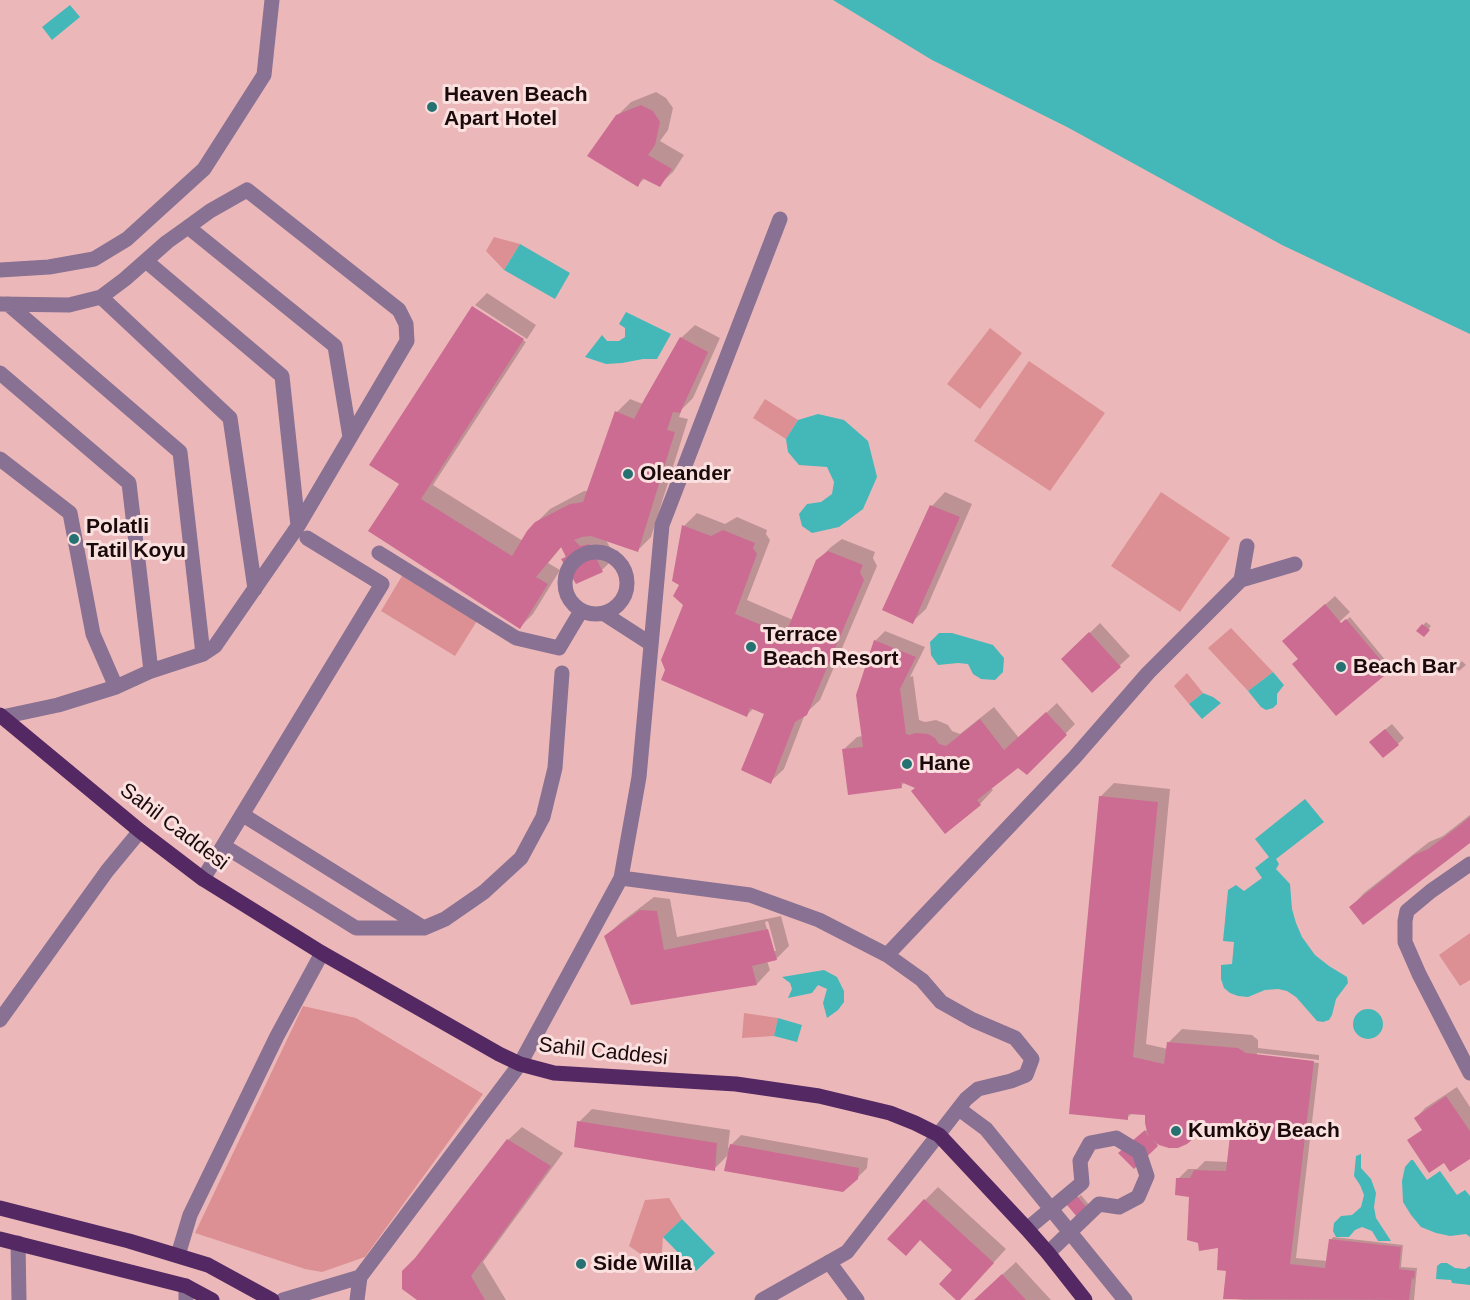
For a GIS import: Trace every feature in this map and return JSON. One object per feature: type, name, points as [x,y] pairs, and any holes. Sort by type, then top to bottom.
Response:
[{"type":"main road","name":"Sahil Caddesi","points":[[1,716],[140,831],[203,879],[322,953],[520,1064],[554,1072],[736,1083],[819,1096],[890,1113],[939,1135],[1027,1229],[1085,1300]]},
{"type":"main road","points":[[0,1208],[129,1241],[208,1265],[272,1300]]},
{"type":"main road","points":[[0,1239],[212,1300]]},
{"type":"street","points":[[0,270],[49,267],[94,259],[127,239],[204,169],[264,75],[272,0]]},
{"type":"street","points":[[1,716],[58,705],[116,687],[152,671],[203,654],[216,646],[255,589],[302,531],[350,437],[407,341],[406,324],[399,310],[247,190],[210,211],[167,242],[101,297],[69,305],[4,304]]},
{"type":"street","points":[[357,1300],[360,1277],[520,1064],[621,878],[639,777],[662,525],[780,219]]},
{"type":"street","points":[[188,227],[335,345],[350,437]]},
{"type":"street","points":[[146,261],[282,376],[302,531],[382,584],[203,879]]},
{"type":"street","points":[[101,297],[230,418],[255,589]]},
{"type":"street","points":[[4,304],[180,452],[203,654]]},
{"type":"street","points":[[0,373],[129,483],[152,671]]},
{"type":"street","points":[[0,459],[70,513],[93,634],[116,687]]},
{"type":"street","points":[[1241,580],[1247,546]]},
{"type":"street","points":[[589,552],[600,552],[617,560],[627,577],[627,586],[619,604],[603,614],[592,614],[581,610],[567,595],[566,574],[571,564],[589,552]]},
{"type":"street","points":[[379,553],[516,638],[559,648],[581,610]]},
{"type":"street","points":[[887,955],[1074,758],[1148,673],[1241,580],[1294,564]]},
{"type":"street","points":[[603,614],[651,644]]},
{"type":"street","points":[[224,846],[356,928],[424,928],[445,919],[484,891],[521,858],[543,817],[555,768],[562,674]]},
{"type":"street","points":[[243,815],[424,928]]},
{"type":"street","points":[[0,1020],[107,872],[140,831]]},
{"type":"street","points":[[1470,864],[1431,891],[1407,912],[1405,921],[1405,942],[1419,975],[1470,1073]]},
{"type":"street","points":[[621,878],[750,894],[819,920],[887,955],[922,980],[941,1002],[973,1020],[1015,1038],[1032,1059],[1026,1075],[978,1089],[966,1100],[848,1252],[762,1300]]},
{"type":"street","points":[[178,1256],[190,1215],[277,1036],[322,953]]},
{"type":"street","points":[[959,1109],[986,1130],[1125,1300]]},
{"type":"street","points":[[1027,1229],[1082,1183],[1080,1161],[1090,1143],[1116,1138],[1139,1152],[1147,1176],[1138,1197],[1119,1207],[1099,1204],[1048,1253]]},
{"type":"street","points":[[18,1244],[19,1300]]},
{"type":"street","points":[[829,1262],[857,1300]]},
{"type":"street","points":[[283,1300],[360,1277]]},
{"type":"shaded area","points":[[494,237],[520,244],[504,270],[486,251]]},
{"type":"shaded area","points":[[990,328],[1022,353],[980,409],[947,384]]},
{"type":"shaded area","points":[[1029,361],[1105,413],[1050,491],[974,441]]},
{"type":"shaded area","points":[[765,399],[798,420],[786,439],[753,418]]},
{"type":"shaded area","points":[[1161,492],[1230,538],[1180,612],[1111,566]]},
{"type":"shaded area","points":[[402,576],[477,621],[455,656],[381,611]]},
{"type":"shaded area","points":[[1231,628],[1273,672],[1248,691],[1208,648]]},
{"type":"shaded area","points":[[1187,673],[1203,693],[1189,704],[1174,686]]},
{"type":"shaded area","points":[[1470,933],[1470,980],[1460,986],[1439,955]]},
{"type":"shaded area","points":[[303,1006],[356,1018],[483,1094],[365,1257],[322,1272],[305,1269],[195,1233]]},
{"type":"shaded area","points":[[744,1013],[778,1018],[774,1036],[742,1038]]},
{"type":"shaded area","points":[[669,1198],[682,1219],[663,1237],[661,1268],[629,1246],[645,1200]]},
{"type":"water","points":[[833,0],[1470,0],[1470,334],[1282,245],[1067,127],[932,60]]},
{"type":"water","points":[[70,5],[80,17],[52,40],[42,27]]},
{"type":"water","points":[[520,244],[570,273],[555,299],[504,270]]},
{"type":"water","points":[[626,312],[671,334],[657,359],[606,364],[585,357],[602,335],[607,341],[619,341],[625,337],[625,328],[619,324]]},
{"type":"water","points":[[818,414],[844,420],[868,441],[877,477],[863,509],[839,527],[812,533],[802,526],[799,514],[807,504],[821,502],[832,494],[834,482],[827,467],[799,465],[788,452],[786,439],[798,420]]},
{"type":"water","points":[[939,633],[952,633],[993,645],[1004,658],[1003,672],[995,680],[981,679],[973,674],[968,664],[938,665],[931,655],[930,642]]},
{"type":"water","points":[[1273,672],[1284,685],[1277,694],[1277,704],[1266,710],[1248,691]]},
{"type":"water","points":[[1203,693],[1221,703],[1202,719],[1189,704]]},
{"type":"water","points":[[1305,799],[1324,822],[1276,859],[1279,864],[1276,869],[1290,884],[1292,909],[1302,937],[1315,955],[1347,977],[1348,983],[1336,999],[1332,1015],[1329,1020],[1323,1022],[1317,1021],[1296,997],[1287,991],[1265,990],[1248,997],[1238,996],[1224,988],[1221,979],[1221,965],[1232,964],[1234,942],[1223,941],[1228,890],[1236,885],[1244,891],[1262,878],[1255,868],[1269,857],[1255,839]]},
{"type":"water","points":[[824,970],[837,977],[844,991],[844,1002],[827,1018],[823,1003],[827,989],[818,985],[812,993],[788,998],[792,989],[790,983],[782,977]]},
{"type":"water","points":[[1368,1009],[1379,1013],[1383,1024],[1379,1035],[1368,1039],[1357,1035],[1353,1024],[1357,1013]]},
{"type":"water","points":[[778,1018],[802,1025],[797,1042],[774,1036]]},
{"type":"water","points":[[1361,1154],[1361,1168],[1371,1179],[1376,1193],[1374,1207],[1376,1218],[1391,1241],[1378,1241],[1372,1231],[1362,1227],[1355,1230],[1349,1237],[1336,1237],[1333,1231],[1334,1223],[1341,1216],[1352,1215],[1361,1207],[1364,1195],[1354,1176],[1356,1156]]},
{"type":"water","points":[[1411,1160],[1427,1180],[1440,1171],[1457,1195],[1465,1190],[1470,1196],[1470,1237],[1466,1234],[1450,1236],[1436,1233],[1421,1227],[1411,1215],[1403,1202],[1402,1181],[1405,1167]]},
{"type":"water","points":[[682,1219],[715,1253],[696,1271],[663,1237]]},
{"type":"water","points":[[1447,1263],[1455,1268],[1465,1269],[1470,1266],[1470,1285],[1436,1279],[1437,1266]]},
{"type":"building","points":[[641,105],[653,111],[660,122],[655,145],[648,155],[672,169],[660,187],[642,178],[638,187],[587,156],[616,115]]},
{"type":"building","name":"Oleander","points":[[472,306],[524,339],[421,499],[512,556],[535,522],[570,504],[583,502],[615,411],[634,419],[680,337],[708,352],[680,413],[673,412],[667,430],[675,432],[638,552],[591,536],[574,540],[580,546],[589,544],[603,572],[576,584],[561,559],[566,557],[561,547],[536,577],[548,584],[520,629],[368,531],[399,484],[369,465]]},
{"type":"building","points":[[930,505],[960,517],[913,624],[882,610]]},
{"type":"building","name":"Terrace Beach Resort","points":[[682,525],[711,536],[723,530],[755,543],[753,548],[757,554],[735,614],[785,635],[816,560],[828,551],[863,565],[860,572],[864,580],[807,715],[795,722],[771,784],[741,770],[764,714],[750,708],[747,717],[661,680],[665,670],[661,660],[683,605],[673,596],[679,585],[672,581]]},
{"type":"building","name":"Beach Bar","points":[[1325,604],[1341,623],[1346,619],[1390,671],[1336,716],[1292,664],[1298,659],[1282,641]]},
{"type":"building","points":[[1422,624],[1430,630],[1424,637],[1416,631]]},
{"type":"building","points":[[1089,632],[1121,667],[1092,693],[1061,659]]},
{"type":"building","points":[[874,640],[916,657],[900,689],[906,734],[928,734],[939,744],[946,746],[980,719],[1004,750],[1046,712],[1067,735],[1027,775],[1018,768],[977,800],[981,805],[945,834],[911,791],[915,788],[901,782],[902,788],[848,795],[842,749],[863,747],[856,695]]},
{"type":"building","points":[[1385,729],[1399,745],[1383,758],[1369,742]]},
{"type":"building","points":[[1099,796],[1158,802],[1133,1057],[1164,1064],[1167,1042],[1238,1048],[1246,1053],[1314,1061],[1290,1264],[1325,1268],[1329,1239],[1401,1247],[1399,1269],[1415,1271],[1409,1300],[1223,1299],[1226,1271],[1217,1270],[1218,1248],[1199,1251],[1198,1243],[1187,1240],[1189,1197],[1175,1195],[1176,1178],[1190,1178],[1194,1170],[1226,1171],[1231,1127],[1223,1125],[1222,1131],[1209,1130],[1209,1124],[1200,1124],[1194,1138],[1187,1144],[1178,1148],[1169,1148],[1159,1145],[1152,1139],[1147,1132],[1145,1115],[1128,1114],[1128,1120],[1069,1114]]},
{"type":"building","points":[[1470,817],[1470,843],[1363,925],[1349,907],[1414,855],[1428,849]]},
{"type":"building","points":[[640,910],[657,911],[664,950],[768,929],[777,960],[752,966],[757,985],[631,1005],[604,936]]},
{"type":"building","points":[[1446,1096],[1470,1131],[1470,1159],[1450,1172],[1444,1163],[1429,1173],[1407,1140],[1422,1130],[1414,1118]]},
{"type":"building","points":[[577,1121],[717,1143],[715,1171],[574,1147]]},
{"type":"building","points":[[1145,1130],[1158,1146],[1134,1169],[1118,1153]]},
{"type":"building","points":[[507,1139],[551,1166],[471,1276],[485,1300],[417,1300],[402,1289],[402,1271],[415,1258]]},
{"type":"building","points":[[730,1144],[859,1168],[858,1179],[843,1192],[724,1171]]},
{"type":"building","points":[[1077,1196],[1088,1209],[1078,1218],[1067,1205]]},
{"type":"building","points":[[924,1199],[994,1263],[960,1300],[956,1300],[939,1284],[952,1270],[920,1240],[906,1256],[887,1239]]},
{"type":"building","points":[[1002,1274],[1026,1300],[974,1300]]},
{"type":"place","name":"Heaven Beach Apart Hotel","points":[[432,107]]},
{"type":"place","name":"Oleander","points":[[628,474]]},
{"type":"place","name":"Polatli Tatil Koyu","points":[[74,539]]},
{"type":"place","name":"Terrace Beach Resort","points":[[751,647]]},
{"type":"place","name":"Beach Bar","points":[[1341,667]]},
{"type":"place","name":"Hane","points":[[907,764]]},
{"type":"place","name":"Kumköy Beach","points":[[1176,1131]]},
{"type":"place","name":"Side Willa","points":[[581,1264]]}]
